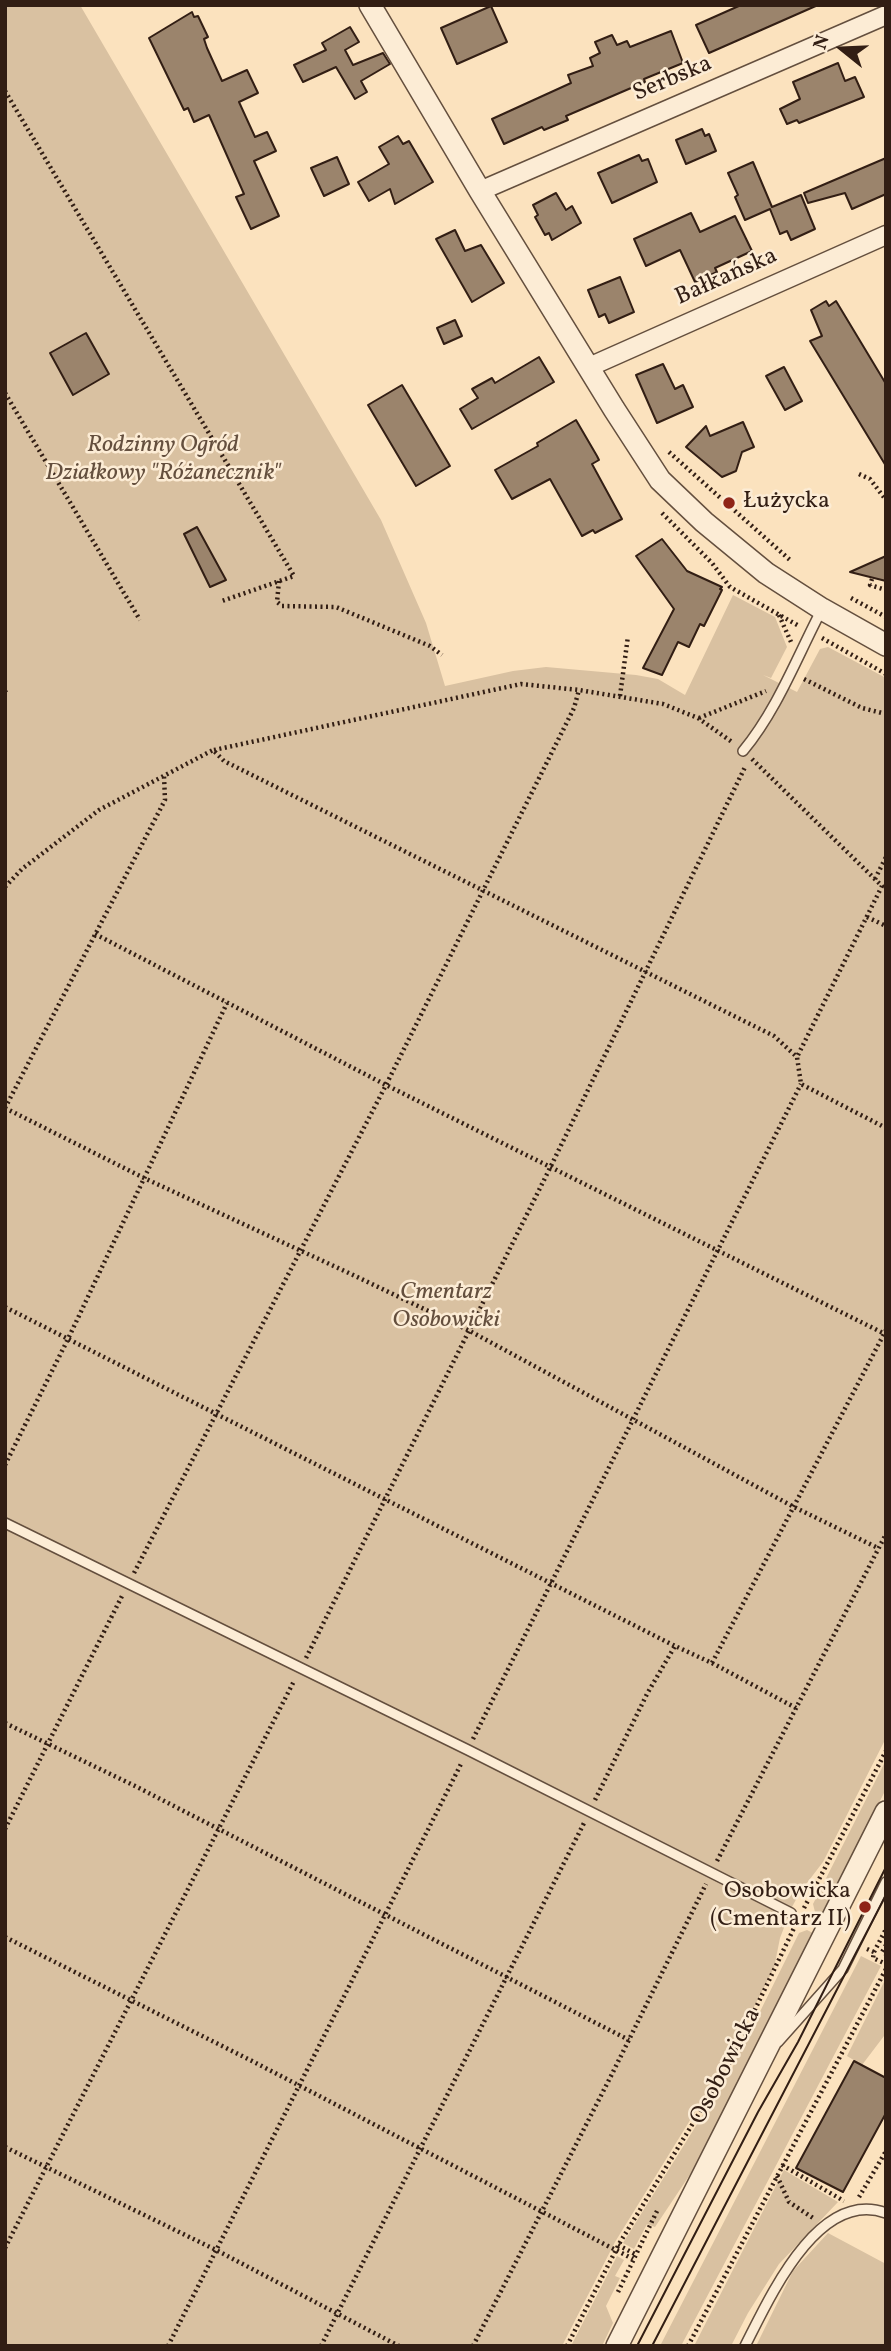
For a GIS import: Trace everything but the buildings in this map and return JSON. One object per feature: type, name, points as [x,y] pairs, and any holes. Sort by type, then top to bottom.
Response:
[{"type":"street","points":[[370,5],[480,191],[660,480],[766,573],[886,645]]},
{"type":"street","name":"Serbska","points":[[480,191],[886,15]]},
{"type":"street","name":"Bałkańska","points":[[589,367],[886,235]]},
{"type":"street","name":"Osobowicka","points":[[617,2346],[886,1812]]},
{"type":"lane","points":[[743,751],[752,741],[791,672],[822,609]]},
{"type":"lane","points":[[5,1523],[468,1750],[791,1913]]},
{"type":"lane","points":[[756,2067],[843,1969],[886,1882]]},
{"type":"lane","points":[[745,2346],[786,2267],[826,2225],[852,2210],[886,2213]]},
{"type":"path","points":[[5,91],[294,576],[222,601]]},
{"type":"path","points":[[5,393],[140,620]]},
{"type":"path","points":[[661,444],[797,566]]},
{"type":"path","points":[[859,474],[870,479],[886,500]]},
{"type":"path","points":[[872,579],[870,585],[886,590]]},
{"type":"path","points":[[279,580],[277,602],[282,606],[336,607],[430,646],[442,655]]},
{"type":"path","points":[[849,597],[886,617]]},
{"type":"path","points":[[779,615],[792,645]]},
{"type":"path","points":[[620,696],[628,636]]},
{"type":"path","points":[[791,672],[862,708],[886,714]]},
{"type":"path","points":[[5,887],[22,869],[99,810],[213,750],[521,684],[579,690],[663,704],[698,718],[743,751]]},
{"type":"path","points":[[5,1829],[386,1086],[574,708],[579,690]]},
{"type":"path","points":[[698,718],[768,690]]},
{"type":"path","points":[[213,750],[224,761],[774,1036],[797,1057]]},
{"type":"path","points":[[5,2248],[300,1669],[550,1168],[750,757],[882,886],[797,1057],[801,1084],[168,2346]]},
{"type":"path","points":[[164,776],[165,800],[5,1108],[144,1178],[468,1330],[794,1507],[878,1548]]},
{"type":"path","points":[[875,879],[886,857]]},
{"type":"path","points":[[877,896],[886,894]]},
{"type":"path","points":[[867,916],[886,926]]},
{"type":"path","points":[[95,934],[386,1086],[885,1333],[712,1663]]},
{"type":"path","points":[[5,1465],[68,1339],[227,1003]]},
{"type":"path","points":[[801,1084],[886,1128]]},
{"type":"path","points":[[5,1307],[383,1500],[712,1663],[796,1708]]},
{"type":"path","points":[[473,2346],[711,1873],[886,1534]]},
{"type":"path","points":[[321,2346],[647,1694],[675,1646]]},
{"type":"path","points":[[5,1723],[135,1786],[629,2040]]},
{"type":"path","points":[[567,2346],[617,2248],[728,2066],[799,1917],[886,1751]]},
{"type":"path","points":[[688,2346],[886,1966],[873,1958],[886,1929]]},
{"type":"path","points":[[5,1937],[634,2257]]},
{"type":"path","points":[[886,1945],[882,1952],[886,1954]]},
{"type":"path","points":[[867,1949],[874,1952]]},
{"type":"path","points":[[5,2147],[216,2250],[399,2346]]},
{"type":"path","points":[[782,2165],[842,2197],[852,2210],[886,2151]]},
{"type":"path","points":[[776,2175],[789,2202],[826,2225]]},
{"type":"path","points":[[613,2302],[657,2211]]},
{"type":"green space","name":"Cmentarz Osobowicki","points":[[5,5],[80,5],[381,520],[426,623],[445,686],[513,671],[546,667],[658,679],[685,695],[733,595],[775,617],[787,647],[771,678],[763,675],[797,692],[820,649],[828,647],[886,678],[886,1738],[823,1862],[792,1907],[780,1938],[774,1968],[724,2065],[615,2242],[562,2346],[5,2346]]},
{"type":"green space","points":[[886,1760],[886,1789],[822,1916],[815,1912],[813,1904]]},
{"type":"green space","points":[[807,1930],[813,1933],[695,2167],[655,2227],[647,2224],[634,2249],[623,2243],[732,2068],[799,1933]]},
{"type":"green space","points":[[861,1956],[881,1966],[681,2346],[660,2346]]},
{"type":"green space","points":[[886,1978],[886,2037],[884,2036],[862,2065],[847,2056]]},
{"type":"green space","points":[[784,2170],[838,2202],[779,2264],[731,2346],[694,2346]]},
{"type":"green space","points":[[828,2233],[886,2264],[886,2346],[756,2346],[793,2271]]},
{"type":"green space","points":[[617,2256],[624,2260],[615,2276],[620,2278],[606,2306],[613,2323],[602,2346],[571,2346]]},
{"type":"tram line","points":[[637,2346],[758,2112],[798,2042],[886,1867]]},
{"type":"tram line","points":[[652,2346],[886,1895]]},
{"type":"place","name":"Łużycka","points":[[729,503]]},
{"type":"place","name":"Osobowicka (Cmentarz II)","points":[[865,1907]]},
{"type":"park label","name":"Rodzinny Ogród Działkowy \"Różanecznik\"","points":[[163,461]]}]
